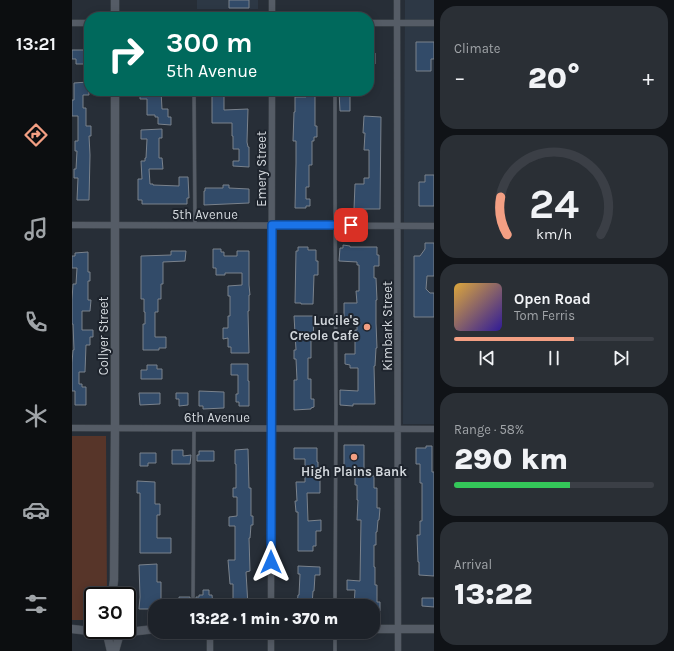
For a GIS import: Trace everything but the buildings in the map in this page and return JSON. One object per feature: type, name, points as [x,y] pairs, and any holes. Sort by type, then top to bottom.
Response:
[{"type":"street","points":[[115,0],[115,12]]},
{"type":"street","points":[[272,0],[272,12]]},
{"type":"street","name":"Kimbark Street","points":[[397,0],[398,651]]},
{"type":"street","points":[[72,22],[84,22]]},
{"type":"street","points":[[374,23],[434,24]]},
{"type":"street","name":"Collyer Street","points":[[114,587],[116,226],[115,96]]},
{"type":"street","name":"Emery Street","points":[[271,599],[272,96]]},
{"type":"street","name":"5th Avenue","points":[[72,225],[434,226]]},
{"type":"street","name":"6th Avenue","points":[[72,428],[434,429]]},
{"type":"street","points":[[136,627],[148,628]]},
{"type":"street","points":[[72,629],[84,628]]},
{"type":"street","points":[[72,629],[84,630]]},
{"type":"street","points":[[380,629],[434,629]]},
{"type":"street","points":[[136,631],[148,630]]},
{"type":"street","points":[[108,639],[111,651]]},
{"type":"street","points":[[115,651],[118,639]]},
{"type":"street","points":[[210,639],[210,651]]},
{"type":"street","points":[[271,639],[271,651]]},
{"type":"lane","points":[[194,96],[195,225]]},
{"type":"lane","points":[[335,96],[335,599]]},
{"type":"lane","points":[[193,599],[194,428]]},
{"type":"lane","points":[[335,639],[335,651]]},
{"type":"shaded area","points":[[197,0],[258,0],[258,9],[197,9]]},
{"type":"shaded area","points":[[405,0],[434,0],[434,424],[403,424]]},
{"type":"shaded area","points":[[72,436],[106,436],[107,587],[84,587],[84,620],[72,620]]},
{"type":"place","name":"Lucile's Creole Cafe","points":[[367,327]]},
{"type":"place","name":"High Plains Bank","points":[[354,457]]},
{"type":"route","points":[[271,562],[272,225],[351,225]]}]
